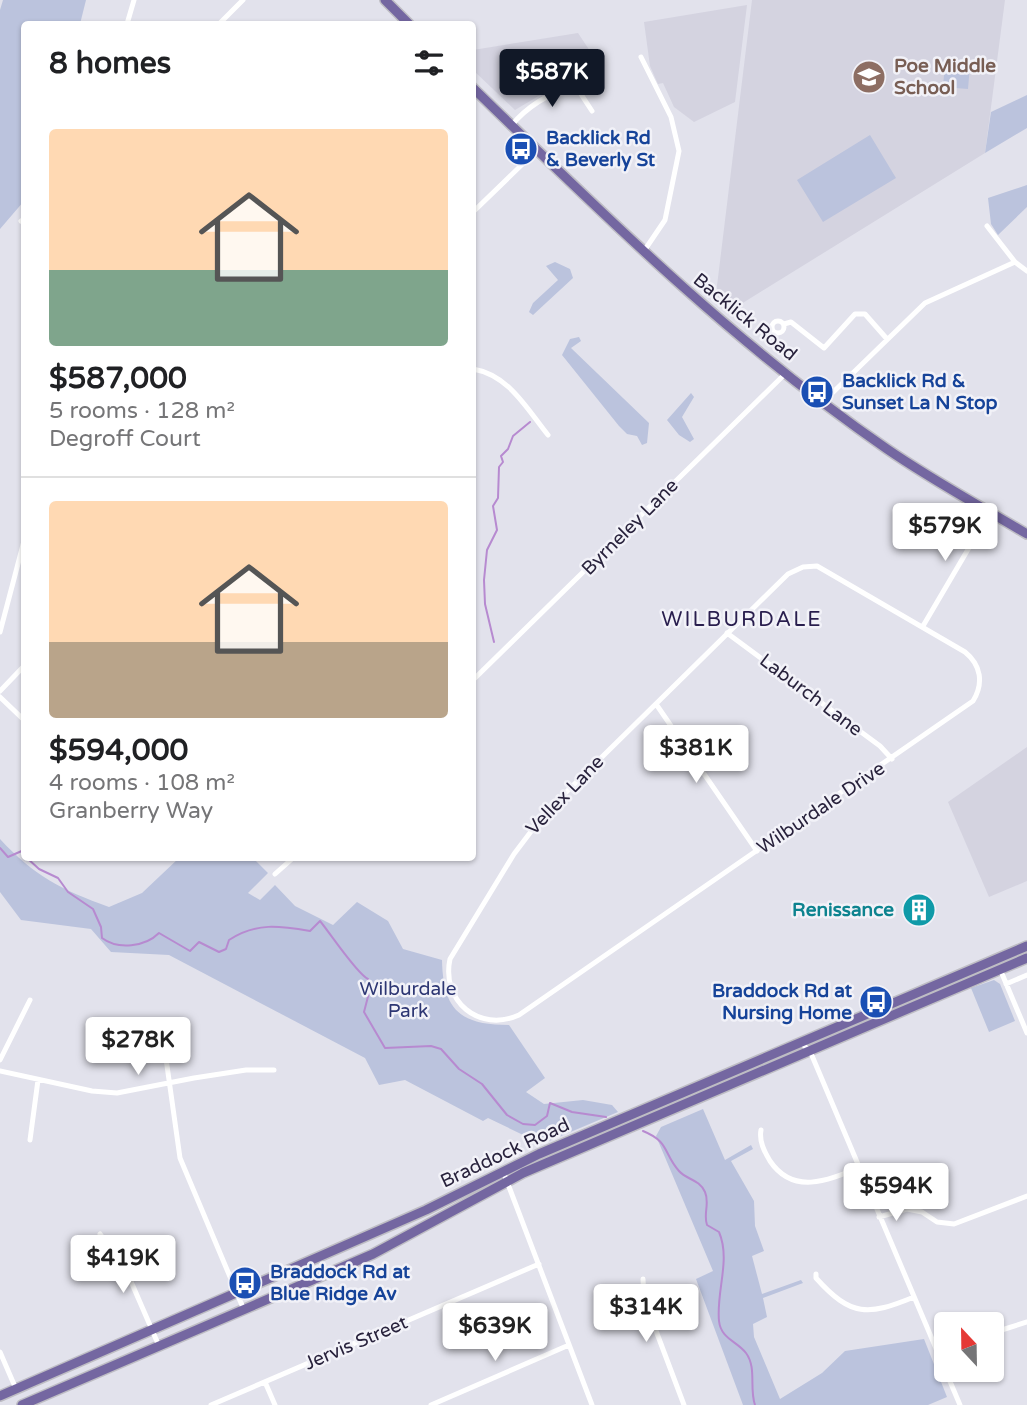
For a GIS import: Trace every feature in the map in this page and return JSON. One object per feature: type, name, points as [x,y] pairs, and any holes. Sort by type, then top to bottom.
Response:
[{"type":"main road","points":[[385,0],[406,21]]},
{"type":"main road","name":"Backlick Road","points":[[476,91],[642,254],[786,373],[887,449],[1027,534]]},
{"type":"main road","name":"Braddock Road","points":[[0,1395],[426,1210],[503,1171],[1027,946]]},
{"type":"main road","name":"Braddock Road","points":[[22,1405],[409,1237],[507,1181],[1027,958]]},
{"type":"street","points":[[128,21],[134,0]]},
{"type":"street","points":[[222,21],[243,0]]},
{"type":"street","points":[[641,57],[671,117],[679,151],[665,220],[642,254]]},
{"type":"street","points":[[511,126],[523,112],[556,92],[575,85],[592,111]]},
{"type":"street","points":[[476,209],[536,151]]},
{"type":"street","points":[[987,226],[1015,262],[1027,271]]},
{"type":"street","points":[[823,401],[935,296],[1015,262]]},
{"type":"street","points":[[784,324],[791,322],[824,348],[855,314],[865,314],[887,339]]},
{"type":"street","points":[[476,370],[491,374],[507,385],[548,435]]},
{"type":"street","name":"Byrneley Lane","points":[[476,677],[786,373]]},
{"type":"street","points":[[923,626],[990,512]]},
{"type":"street","points":[[0,632],[21,552]]},
{"type":"street","name":"Vellex Lane","points":[[464,1009],[452,992],[448,967],[453,953],[538,820],[788,574],[810,566],[830,572],[923,626]]},
{"type":"street","name":"Wilburdale Drive","points":[[464,1009],[478,1018],[495,1021],[519,1015],[968,707],[979,689],[978,668],[971,656],[923,626]]},
{"type":"street","name":"Laburch Lane","points":[[727,633],[880,747],[892,759]]},
{"type":"street","points":[[0,691],[21,669]]},
{"type":"street","points":[[0,698],[21,717]]},
{"type":"street","points":[[656,704],[757,851]]},
{"type":"street","points":[[275,874],[290,861]]},
{"type":"street","points":[[996,959],[1024,1019],[1027,1032]]},
{"type":"street","points":[[1006,984],[1027,975]]},
{"type":"street","points":[[0,1060],[30,1000]]},
{"type":"street","points":[[161,1023],[168,1083],[185,1173],[244,1310]]},
{"type":"street","points":[[801,1043],[810,1051],[934,1344]]},
{"type":"street","points":[[0,1071],[104,1093],[246,1070],[274,1070]]},
{"type":"street","points":[[30,1140],[38,1080]]},
{"type":"street","points":[[761,1130],[762,1145],[773,1164],[792,1180],[816,1184],[858,1168]]},
{"type":"street","points":[[503,1171],[592,1405]]},
{"type":"street","points":[[879,1217],[907,1209],[922,1212],[937,1222],[954,1224],[1027,1196]]},
{"type":"street","points":[[100,1234],[126,1270],[159,1346]]},
{"type":"street","name":"Jervis Street","points":[[211,1405],[539,1264]]},
{"type":"street","points":[[816,1274],[816,1278],[829,1291],[858,1310],[883,1310],[914,1297]]},
{"type":"street","points":[[643,1279],[644,1299],[684,1405]]},
{"type":"street","points":[[1004,1329],[1027,1322]]},
{"type":"street","points":[[430,1405],[569,1345]]},
{"type":"street","points":[[0,1352],[16,1388]]},
{"type":"street","points":[[265,1382],[275,1405]]},
{"type":"street","points":[[950,1382],[960,1405]]},
{"type":"shaded area","name":"Poe Middle School","points":[[752,0],[1005,0],[985,153],[733,309],[716,294]]},
{"type":"shaded area","points":[[747,5],[735,102],[694,122],[674,107],[663,83],[658,84],[650,66],[644,22]]},
{"type":"shaded area","points":[[578,33],[590,51],[552,68],[567,79],[515,110],[476,73],[476,50]]},
{"type":"shaded area","points":[[1027,747],[1027,881],[989,897],[948,802]]},
{"type":"green space","points":[[3,0],[86,0],[81,21],[21,21],[21,204],[0,229],[0,10]]},
{"type":"green space","points":[[945,63],[970,65],[968,89],[943,87]]},
{"type":"green space","points":[[1027,95],[1027,128],[985,153],[991,112]]},
{"type":"green space","points":[[870,135],[896,178],[823,222],[797,180]]},
{"type":"green space","points":[[1027,185],[1027,207],[998,235],[991,224],[988,198]]},
{"type":"green space","points":[[555,262],[570,269],[573,278],[533,315],[529,312],[533,303],[558,280],[546,266]]},
{"type":"green space","points":[[579,337],[581,341],[571,348],[649,423],[647,443],[642,445],[637,436],[627,434],[619,426],[562,355],[570,339]]},
{"type":"green space","points":[[691,393],[694,397],[682,417],[694,439],[690,442],[679,435],[667,420]]},
{"type":"green space","name":"Wilburdale Park","points":[[0,839],[21,861],[37,872],[77,894],[109,907],[142,893],[176,861],[256,861],[268,873],[248,893],[260,900],[275,885],[295,906],[333,925],[357,902],[388,921],[403,949],[442,960],[446,991],[457,1011],[478,1022],[509,1025],[545,1078],[526,1092],[544,1104],[583,1100],[612,1105],[618,1112],[542,1144],[488,1118],[483,1121],[405,1080],[379,1085],[365,1058],[169,955],[111,952],[91,929],[21,920],[0,892]]},
{"type":"green space","points":[[994,980],[1000,984],[1015,1021],[989,1032],[971,988]]},
{"type":"green space","points":[[703,1109],[725,1160],[751,1145],[753,1149],[731,1161],[754,1201],[755,1226],[764,1251],[752,1256],[762,1294],[801,1280],[803,1283],[763,1298],[767,1317],[753,1324],[754,1337],[780,1399],[822,1373],[845,1351],[924,1339],[934,1364],[934,1382],[941,1382],[947,1397],[928,1405],[743,1405],[696,1279],[713,1271],[656,1136],[661,1127]]},
{"type":"waterway","points":[[494,642],[485,604],[484,580],[487,550],[497,530],[493,506],[498,498],[499,467],[503,462],[501,456],[508,449],[513,436],[530,422]]},
{"type":"waterway","points":[[0,848],[8,857],[21,851]]},
{"type":"waterway","points":[[30,861],[39,869],[58,878],[68,892],[93,909],[101,927],[102,938],[116,944],[139,944],[159,933],[190,951],[199,942],[219,952],[226,949],[229,940],[249,930],[278,927],[310,931],[320,921],[351,962],[368,979],[371,985],[364,1012],[385,1048],[431,1046],[441,1049],[459,1069],[482,1084],[507,1115],[523,1124],[535,1125],[547,1116],[550,1103],[572,1112],[606,1117]]},
{"type":"waterway","points":[[643,1131],[658,1139],[679,1171],[700,1184],[705,1192],[707,1225],[719,1232],[724,1254],[720,1327],[749,1359],[755,1405]]},
{"type":"place","name":"Poe Middle School","points":[[869,77]]},
{"type":"place","name":"Backlick Rd & Beverly St","points":[[521,149]]},
{"type":"place","name":"Backlick Rd & Sunset La N Stop","points":[[817,392]]},
{"type":"place","name":"Renissance","points":[[919,910]]},
{"type":"place","name":"Braddock Rd at Nursing Home","points":[[876,1002]]},
{"type":"place","name":"Braddock Rd at Blue Ridge Av","points":[[245,1283]]},
{"type":"district","name":"WILBURDALE","points":[[742,619]]}]
